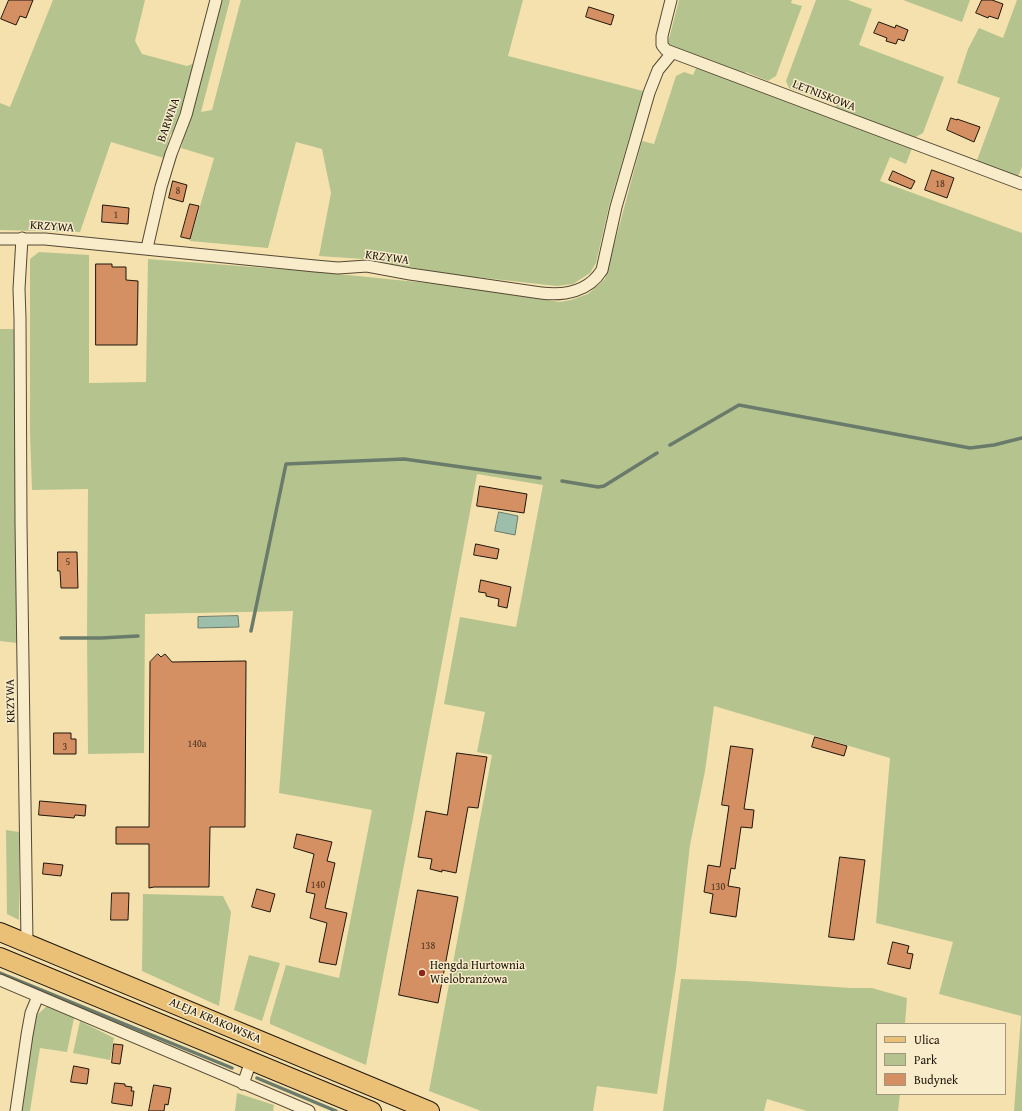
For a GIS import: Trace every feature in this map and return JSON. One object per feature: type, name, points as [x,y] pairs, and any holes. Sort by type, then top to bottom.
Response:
[{"type":"main road","name":"ALEJA KRAKOWSKA","points":[[0,932],[430,1111]]},
{"type":"main road","name":"ALEJA KRAKOWSKA","points":[[0,957],[372,1111]]},
{"type":"street","name":"BARWNA","points":[[147,248],[165,174],[186,116],[216,0]]},
{"type":"street","points":[[671,0],[662,36],[662,46],[672,53]]},
{"type":"street","name":"KRZYWA","points":[[27,943],[19,289],[22,238],[147,248],[338,268],[366,266],[447,280],[556,295],[566,293],[589,285],[597,278],[602,270],[616,207],[649,92],[658,70],[672,53]]},
{"type":"street","name":"LETNISKOWA","points":[[672,53],[1022,184]]},
{"type":"street","points":[[0,239],[22,238]]},
{"type":"street","points":[[0,980],[309,1111]]},
{"type":"street","points":[[16,1111],[31,1013],[38,996]]},
{"type":"street","points":[[243,1084],[251,1061]]},
{"type":"green space","points":[[53,0],[145,0],[135,41],[142,54],[187,66],[195,63],[179,123],[170,135],[164,158],[111,142],[80,232],[0,230],[0,103],[10,107]]},
{"type":"green space","points":[[221,0],[230,0],[201,112],[212,110],[241,0],[523,0],[508,56],[643,91],[609,206],[596,263],[590,273],[573,284],[557,286],[448,274],[364,259],[319,256],[331,193],[322,149],[296,142],[268,248],[190,241],[214,158],[181,148]]},
{"type":"green space","points":[[679,0],[792,0],[791,3],[802,6],[776,76],[768,81],[746,72],[744,77],[667,47]]},
{"type":"green space","points":[[816,0],[848,0],[872,9],[859,45],[944,77],[923,133],[914,138],[834,110],[836,105],[789,88],[786,81]]},
{"type":"green space","points":[[903,0],[970,0],[962,22]]},
{"type":"green space","points":[[1017,0],[1022,0],[1022,167],[1017,179],[976,163],[1000,98],[957,83],[968,49],[979,28],[1003,38]]},
{"type":"green space","points":[[697,66],[912,148],[906,164],[890,157],[880,181],[1022,233],[1022,1111],[1014,1111],[1021,1016],[939,994],[953,942],[876,923],[890,758],[714,706],[705,771],[690,845],[676,969],[657,1094],[597,1086],[593,1111],[481,1111],[429,1091],[492,755],[477,752],[485,712],[444,704],[460,617],[516,627],[543,485],[477,474],[366,1065],[270,1024],[270,1019],[286,965],[339,978],[372,810],[279,793],[293,611],[145,614],[144,753],[88,754],[88,489],[32,490],[30,433],[30,259],[39,252],[89,255],[89,383],[146,382],[148,259],[318,272],[447,285],[560,302],[571,300],[588,294],[605,279],[642,141],[654,144],[676,76],[684,72],[693,75]]},
{"type":"green space","points":[[0,329],[15,329],[17,643],[0,641]]},
{"type":"green space","points":[[6,830],[19,832],[19,920],[7,914]]},
{"type":"green space","points":[[143,894],[223,896],[231,912],[219,1006],[142,971]]},
{"type":"green space","points":[[249,955],[280,963],[262,1021],[234,1010]]},
{"type":"green space","points":[[681,979],[872,988],[907,998],[905,1023],[876,1023],[876,1095],[900,1095],[898,1111],[807,1111],[767,1099],[764,1111],[663,1111]]},
{"type":"green space","points":[[47,1006],[74,1018],[67,1052],[40,1048],[30,1111],[20,1111],[34,1024],[37,1015]]},
{"type":"green space","points":[[80,1021],[114,1038],[110,1060],[73,1053]]},
{"type":"green space","points":[[237,1093],[274,1105],[273,1111],[235,1111]]},
{"type":"shaded area","points":[[499,512],[518,516],[515,535],[495,531]]},
{"type":"shaded area","points":[[238,616],[239,627],[198,628],[198,617]]},
{"type":"building","points":[[9,0],[33,0],[26,18],[20,16],[16,25],[1,19]]},
{"type":"building","points":[[982,0],[992,0],[1003,4],[998,19],[989,16],[988,18],[976,13]]},
{"type":"building","points":[[589,7],[614,15],[611,25],[586,17]]},
{"type":"building","points":[[879,22],[895,28],[896,25],[908,30],[904,41],[898,39],[896,44],[886,41],[887,38],[874,33]]},
{"type":"building","points":[[951,118],[980,127],[974,142],[947,130]]},
{"type":"building","points":[[932,170],[954,178],[947,198],[925,190]]},
{"type":"building","points":[[893,171],[915,181],[911,189],[889,180]]},
{"type":"building","points":[[173,181],[187,185],[183,202],[169,198]]},
{"type":"building","points":[[190,204],[199,206],[190,239],[181,237]]},
{"type":"building","points":[[103,205],[129,208],[128,224],[102,222]]},
{"type":"building","points":[[96,264],[112,264],[112,267],[126,267],[126,280],[138,281],[137,345],[96,345]]},
{"type":"building","points":[[480,486],[527,494],[524,513],[477,506]]},
{"type":"building","points":[[476,544],[499,549],[497,559],[474,555]]},
{"type":"building","points":[[58,552],[77,552],[78,588],[61,588],[60,571],[58,571]]},
{"type":"building","points":[[481,580],[511,587],[507,608],[498,606],[499,599],[486,596],[486,593],[479,592]]},
{"type":"building","points":[[158,654],[161,657],[165,654],[172,662],[246,661],[245,827],[210,827],[209,887],[149,888],[149,844],[116,844],[116,827],[149,827],[150,662]]},
{"type":"building","points":[[54,733],[71,733],[71,739],[76,739],[76,754],[54,754]]},
{"type":"building","points":[[815,737],[847,746],[844,756],[812,747]]},
{"type":"building","points":[[731,746],[753,749],[744,809],[754,810],[752,828],[741,827],[735,869],[731,868],[728,886],[740,888],[736,917],[710,913],[713,894],[704,892],[708,865],[720,867],[729,806],[722,805]]},
{"type":"building","points":[[457,753],[487,757],[478,808],[468,807],[456,873],[430,869],[432,859],[418,857],[426,811],[447,815]]},
{"type":"building","points":[[40,801],[86,805],[85,816],[75,815],[74,818],[39,815]]},
{"type":"building","points":[[297,834],[332,842],[327,861],[335,863],[325,908],[347,913],[336,965],[319,962],[327,923],[310,918],[315,894],[306,892],[314,854],[294,848]]},
{"type":"building","points":[[840,857],[865,860],[854,940],[829,937]]},
{"type":"building","points":[[44,863],[63,865],[61,876],[43,874]]},
{"type":"building","points":[[257,889],[275,894],[270,912],[252,907]]},
{"type":"building","points":[[418,890],[458,897],[438,1003],[399,995]]},
{"type":"building","points":[[112,893],[129,893],[128,920],[111,920]]},
{"type":"building","points":[[893,942],[909,946],[907,953],[913,954],[910,969],[888,964]]},
{"type":"building","points":[[114,1044],[123,1045],[120,1064],[112,1063]]},
{"type":"building","points":[[74,1066],[89,1069],[87,1084],[71,1082]]},
{"type":"building","points":[[115,1083],[125,1084],[125,1086],[132,1087],[131,1091],[134,1091],[132,1106],[112,1103]]},
{"type":"building","points":[[154,1085],[171,1088],[168,1105],[165,1104],[164,1111],[149,1111]]},
{"type":"waterway","points":[[670,445],[739,405],[970,448],[994,445],[1022,438]]},
{"type":"waterway","points":[[562,481],[598,487],[604,486],[657,453]]},
{"type":"waterway","points":[[251,631],[286,464],[404,459],[540,478]]},
{"type":"waterway","points":[[61,638],[138,636]]},
{"type":"waterway","points":[[0,973],[232,1068]]},
{"type":"waterway","points":[[257,1078],[336,1111]]},
{"type":"place","name":"Hengda Hurtownia Wielobranżowa","points":[[422,973]]}]
